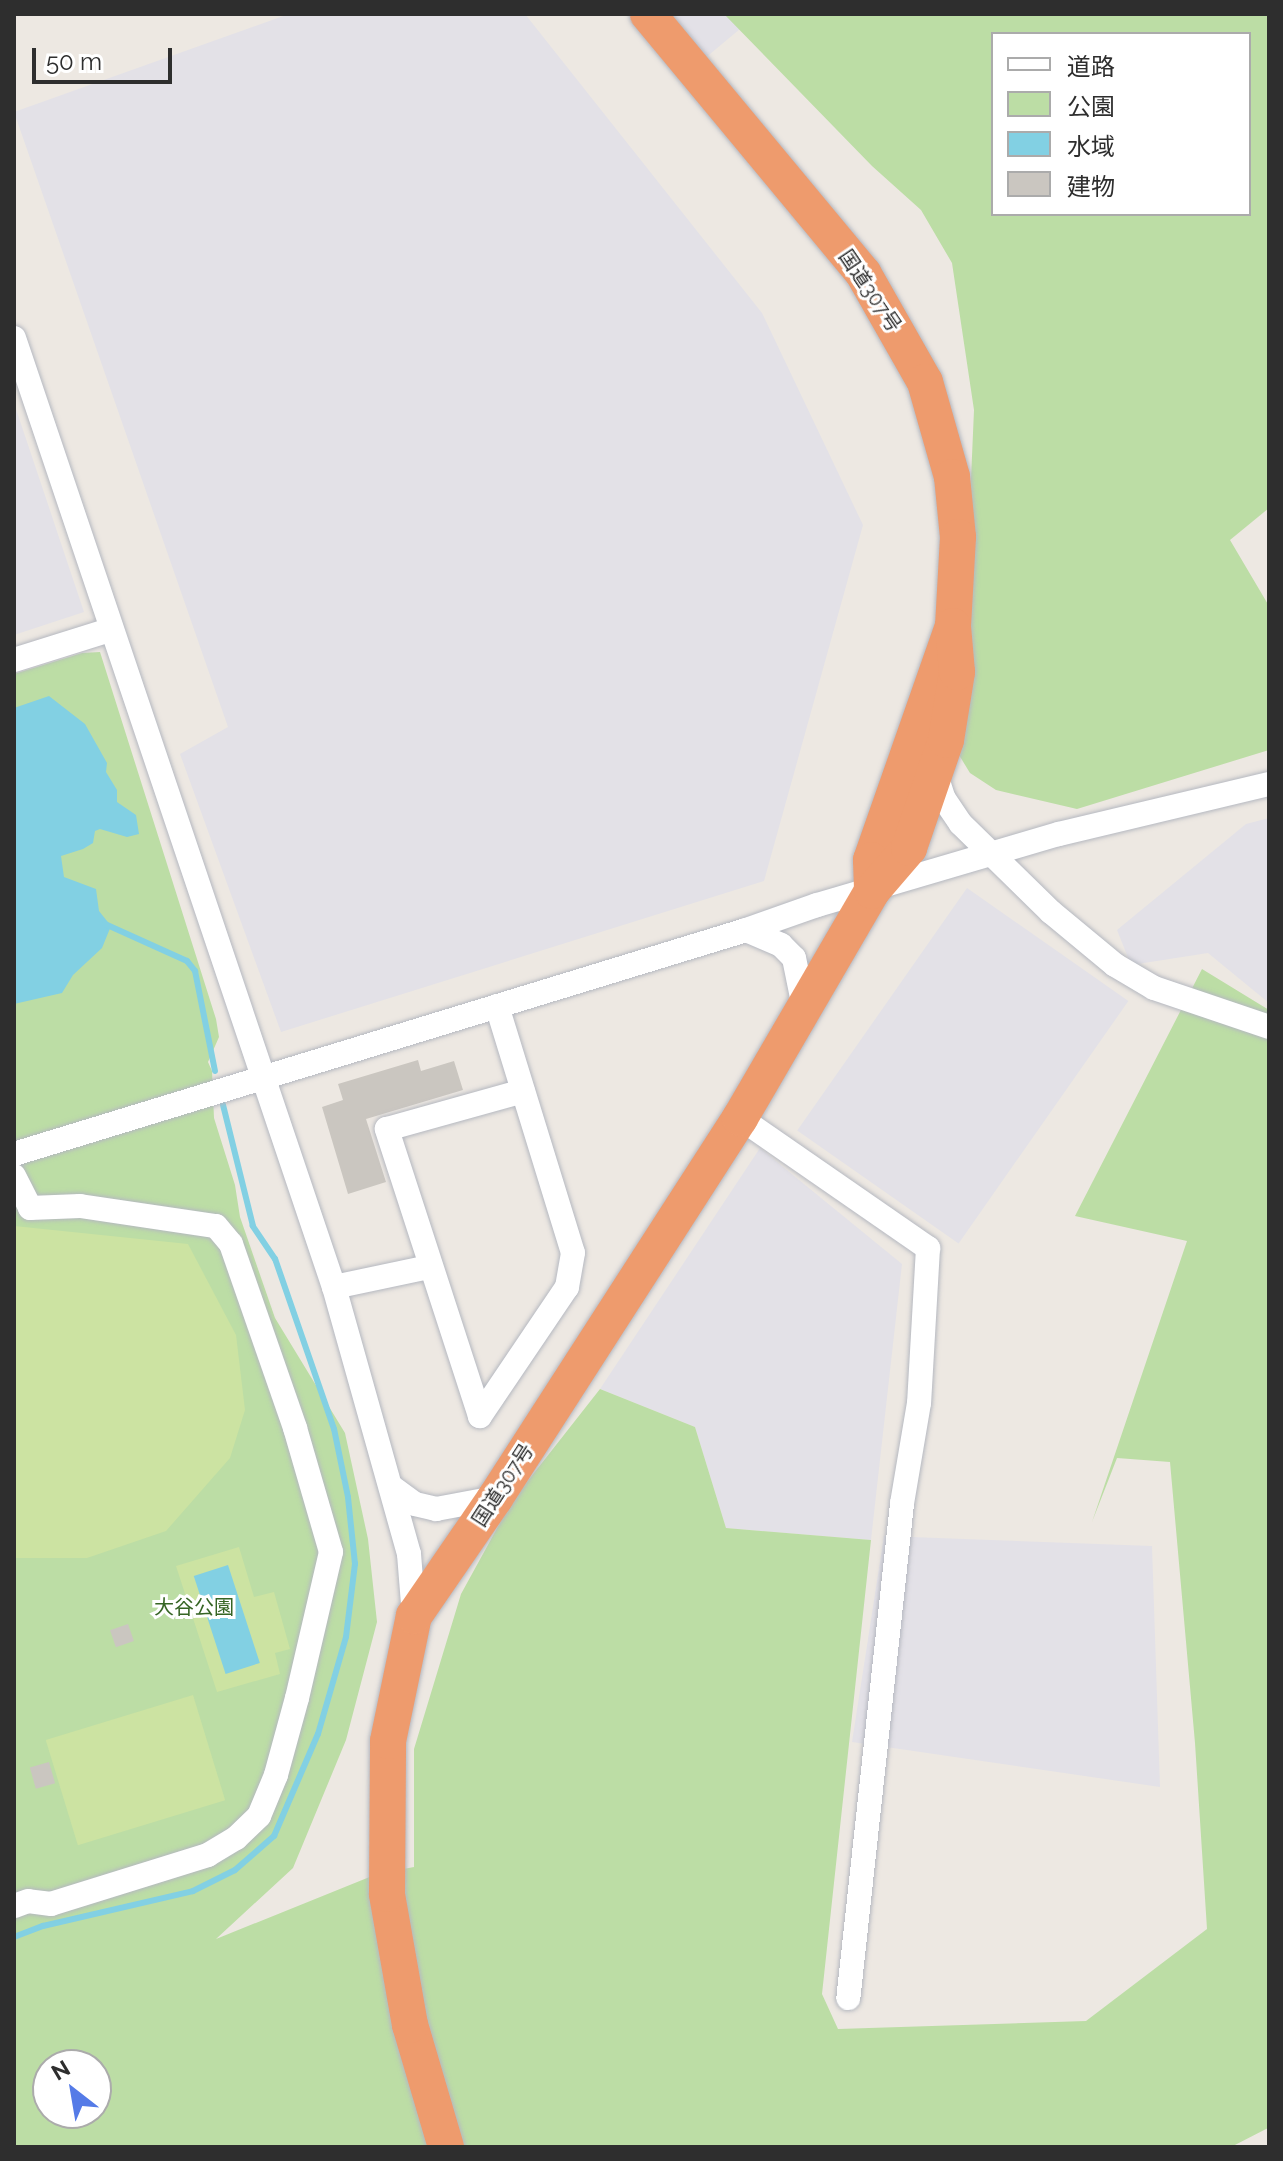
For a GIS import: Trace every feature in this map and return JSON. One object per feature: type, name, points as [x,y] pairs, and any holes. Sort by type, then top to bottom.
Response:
[{"type":"highway","name":"国道307号","points":[[446,2147],[410,2025],[387,1894],[388,1741],[414,1616],[495,1498],[740,1118],[872,891],[909,848],[946,740],[957,672],[953,626],[958,537],[952,477],[925,382],[863,273],[648,14]]},
{"type":"highway","name":"国道307号","points":[[872,891],[871,860],[953,626]]},
{"type":"street","points":[[14,338],[334,1287],[393,1488],[409,1554],[414,1616]]},
{"type":"street","points":[[14,660],[110,630]]},
{"type":"street","points":[[935,772],[944,799],[961,824],[1051,912],[1115,965],[1154,988],[1269,1027]]},
{"type":"street","points":[[14,1154],[746,930],[817,905],[994,853],[1269,784]]},
{"type":"street","points":[[746,930],[781,945],[794,958],[804,1007]]},
{"type":"street","points":[[497,1006],[573,1253],[567,1287],[480,1416],[429,1267],[387,1129],[523,1091]]},
{"type":"street","points":[[740,1118],[928,1248],[919,1403],[902,1504],[848,1998]]},
{"type":"street","points":[[14,1176],[30,1208],[80,1206],[216,1226],[231,1244],[295,1428],[331,1552],[297,1698],[276,1775],[259,1816],[236,1838],[208,1855],[51,1904],[28,1901],[14,1906]]},
{"type":"street","points":[[334,1287],[429,1267]]},
{"type":"street","points":[[393,1488],[415,1504],[436,1509],[495,1498]]},
{"type":"shaded area","points":[[289,14],[525,14],[762,313],[863,525],[764,881],[281,1032],[180,754],[228,727],[14,112]]},
{"type":"shaded area","points":[[657,14],[758,14],[698,64]]},
{"type":"shaded area","points":[[14,403],[84,612],[14,635]]},
{"type":"shaded area","points":[[1269,818],[1269,1003],[1208,953],[1131,965],[1117,930],[1246,824]]},
{"type":"shaded area","points":[[967,888],[1128,1001],[959,1243],[797,1130]]},
{"type":"shaded area","points":[[760,1148],[902,1264],[871,1540],[726,1528],[695,1427],[600,1389]]},
{"type":"shaded area","points":[[884,1536],[1152,1546],[1160,1787],[852,1742]]},
{"type":"green space","points":[[724,14],[1269,14],[1269,508],[1230,540],[1269,606],[1269,750],[1077,809],[996,790],[970,773],[959,755],[974,410],[952,263],[921,210],[872,166]]},
{"type":"green space","name":"大谷公園","points":[[100,652],[216,1019],[219,1037],[208,1062],[212,1071],[214,1118],[235,1185],[240,1217],[275,1318],[345,1433],[368,1539],[377,1622],[346,1740],[293,1868],[216,1939],[377,1874],[414,1867],[414,1749],[461,1594],[512,1501],[600,1389],[695,1427],[726,1528],[871,1540],[822,1994],[838,2029],[1086,2021],[1207,1929],[1195,1743],[1170,1462],[1117,1458],[1092,1522],[1187,1241],[1075,1216],[1202,969],[1269,1010],[1268,2128],[1231,2147],[14,2147],[14,674],[82,653]]},
{"type":"green space","points":[[14,1226],[188,1244],[236,1335],[245,1410],[230,1458],[166,1531],[87,1558],[14,1558]]},
{"type":"green space","name":"大谷公園","points":[[239,1547],[254,1597],[274,1592],[290,1649],[275,1653],[280,1674],[217,1692],[176,1566]]},
{"type":"green space","points":[[193,1695],[225,1800],[78,1845],[46,1740]]},
{"type":"water","points":[[49,696],[85,724],[107,763],[106,772],[117,790],[117,802],[136,815],[139,834],[127,837],[100,829],[95,831],[93,843],[61,856],[64,877],[96,889],[99,911],[111,926],[102,948],[73,975],[62,993],[14,1004],[14,708]]},
{"type":"water","points":[[228,1565],[260,1663],[226,1674],[194,1576]]},
{"type":"building","points":[[418,1060],[421,1071],[454,1061],[463,1090],[366,1119],[386,1182],[348,1194],[322,1107],[343,1100],[338,1084]]},
{"type":"building","points":[[128,1624],[134,1641],[116,1647],[110,1630]]},
{"type":"building","points":[[49,1762],[55,1783],[36,1789],[30,1768]]},
{"type":"waterway","points":[[105,924],[187,961],[195,971],[215,1071]]},
{"type":"waterway","points":[[14,1937],[43,1926],[193,1891],[235,1870],[274,1836],[318,1734],[346,1637],[355,1564],[348,1497],[334,1429],[275,1259],[253,1226],[223,1105]]}]
